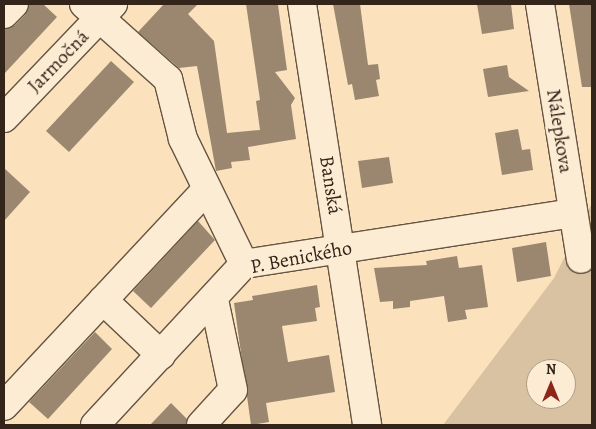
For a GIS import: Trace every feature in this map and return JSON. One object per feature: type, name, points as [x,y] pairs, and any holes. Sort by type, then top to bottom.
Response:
[{"type":"street","points":[[4,14],[14,4]]},
{"type":"street","name":"Banská","points":[[302,4],[342,248],[367,425]]},
{"type":"street","name":"Nálepkova","points":[[540,4],[581,258]]},
{"type":"street","points":[[99,8],[168,80],[183,139],[244,264]]},
{"type":"street","name":"Jarmočná","points":[[4,118],[99,8]]},
{"type":"street","points":[[4,406],[207,189]]},
{"type":"street","name":"P. Benického","points":[[95,425],[214,300],[244,264],[573,213]]},
{"type":"street","points":[[103,300],[161,355]]},
{"type":"street","points":[[201,425],[233,390],[214,300]]},
{"type":"street","points":[[4,417],[13,425]]},
{"type":"shaded area","points":[[592,203],[592,425],[443,425],[554,278]]},
{"type":"building","points":[[29,4],[43,4],[57,17],[4,74],[4,29],[15,25],[25,15]]},
{"type":"building","points":[[164,4],[198,4],[188,14],[214,41],[227,133],[260,130],[256,101],[260,100],[246,4],[278,5],[287,70],[275,72],[295,98],[291,105],[296,139],[248,147],[250,160],[231,162],[232,168],[216,171],[197,66],[179,68],[138,32]]},
{"type":"building","points":[[333,4],[360,4],[368,65],[378,64],[380,79],[376,80],[379,96],[355,100],[352,84],[348,85]]},
{"type":"building","points":[[477,4],[511,4],[514,29],[482,34]]},
{"type":"building","points":[[569,4],[592,4],[592,87],[582,87]]},
{"type":"building","points":[[111,61],[134,82],[69,152],[46,131]]},
{"type":"building","points":[[507,65],[509,77],[529,91],[488,97],[483,69]]},
{"type":"building","points":[[518,129],[522,150],[530,149],[533,170],[502,175],[495,133]]},
{"type":"building","points":[[389,157],[393,183],[362,188],[358,161]]},
{"type":"building","points":[[4,168],[30,192],[4,221]]},
{"type":"building","points":[[198,221],[215,240],[151,308],[133,291]]},
{"type":"building","points":[[546,242],[551,276],[517,282],[512,248]]},
{"type":"building","points":[[457,256],[459,268],[482,265],[488,307],[465,310],[467,319],[448,322],[444,296],[410,301],[410,307],[393,309],[393,301],[380,302],[374,268],[427,265],[426,261]]},
{"type":"building","points":[[317,285],[320,307],[315,308],[317,321],[282,326],[288,362],[329,355],[335,392],[266,403],[269,422],[251,425],[234,303],[253,300],[252,296]]},
{"type":"building","points":[[95,332],[112,349],[48,419],[29,402]]},
{"type":"building","points":[[171,403],[187,419],[186,425],[150,425]]}]
